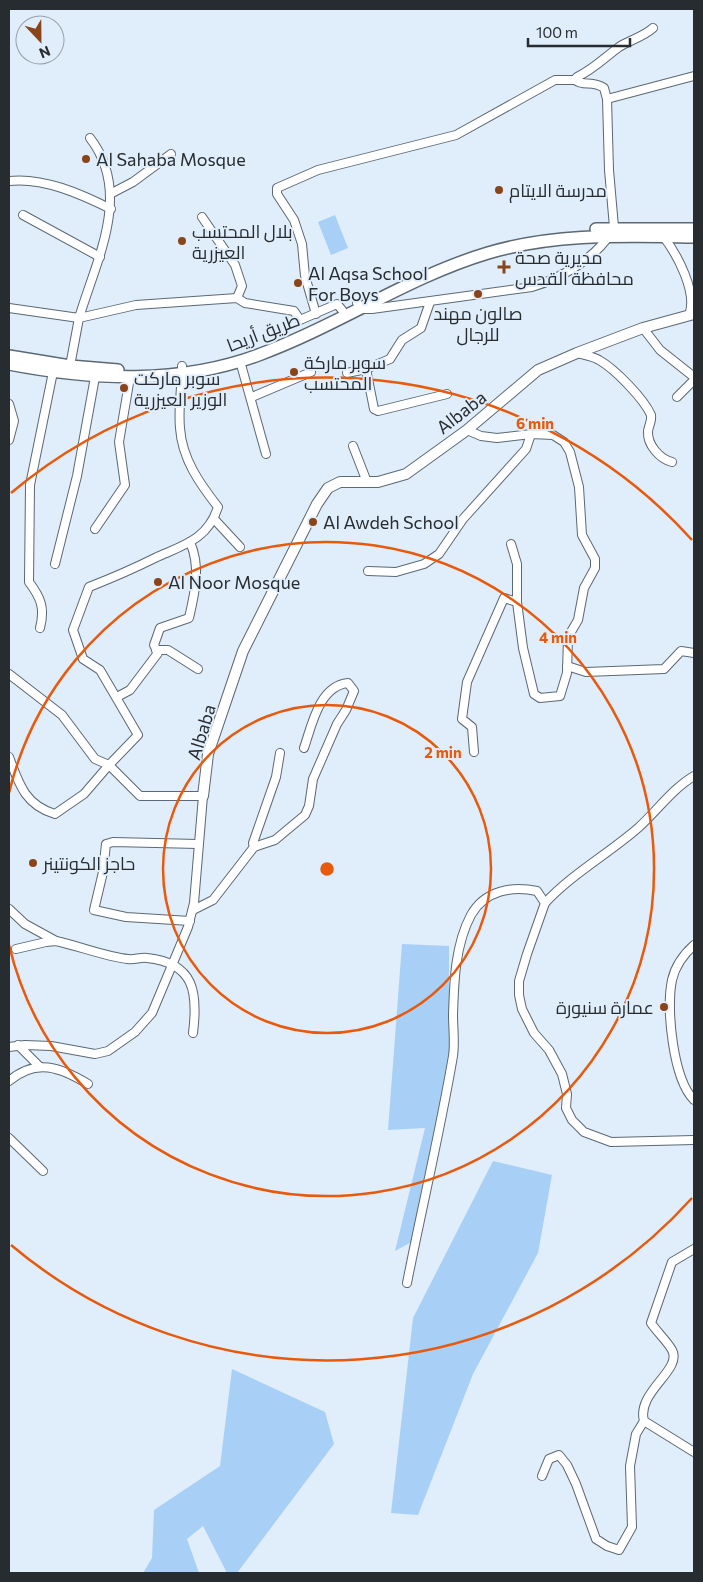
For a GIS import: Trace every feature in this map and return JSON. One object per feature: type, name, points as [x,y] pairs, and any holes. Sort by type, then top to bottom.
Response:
[{"type":"main road","name":"طريق أريحا","points":[[9,356],[70,366],[116,370],[216,368],[261,354],[305,335],[359,305],[450,259],[483,249],[546,235],[694,229]]},
{"type":"main road","name":"طريق أريحا","points":[[612,231],[694,237]]},
{"type":"main road","name":"طريق أريحا","points":[[9,364],[94,377],[130,377],[182,370],[248,352],[342,310],[359,305]]},
{"type":"street","points":[[575,80],[577,76],[601,63],[619,47],[647,34],[653,28]]},
{"type":"street","points":[[607,99],[694,76]]},
{"type":"street","points":[[316,314],[305,276],[302,244],[294,220],[277,194],[277,188],[318,170],[456,135],[555,80],[597,83],[604,88],[607,99],[612,231],[598,250],[543,284],[513,290],[372,309],[359,305]]},
{"type":"street","points":[[70,366],[79,318],[100,257],[111,209],[108,174],[102,158],[90,138]]},
{"type":"street","points":[[110,194],[133,182],[171,154]]},
{"type":"street","points":[[9,181],[26,179],[61,188],[111,209]]},
{"type":"street","points":[[23,215],[100,257]]},
{"type":"street","points":[[202,217],[235,265],[242,286],[237,298]]},
{"type":"street","points":[[663,236],[670,245],[690,287],[692,315]]},
{"type":"street","points":[[9,308],[79,318],[136,305],[237,298],[245,303],[294,311],[300,320],[337,304],[342,310]]},
{"type":"street","points":[[347,373],[366,369],[390,359],[402,340],[421,328],[430,302]]},
{"type":"street","name":"Albaba","points":[[203,796],[208,754],[243,651],[317,504],[328,488],[340,482],[378,482],[406,474],[467,430],[538,370],[643,328],[692,315]]},
{"type":"street","points":[[643,328],[660,350],[694,378],[677,396]]},
{"type":"street","points":[[577,353],[599,360],[618,375],[643,403],[651,415],[648,431],[651,445],[665,460],[672,462]]},
{"type":"street","points":[[240,361],[252,397],[266,454]]},
{"type":"street","points":[[366,369],[374,409],[378,412],[447,394]]},
{"type":"street","points":[[9,757],[19,786],[40,810],[55,814],[84,794],[138,735],[100,670],[83,659],[73,630],[90,588],[181,549],[203,533],[214,519],[218,507],[202,488],[185,453],[180,428],[182,370]]},
{"type":"street","points":[[40,628],[44,613],[37,593],[29,582],[30,485],[53,372]]},
{"type":"street","points":[[252,397],[311,372]]},
{"type":"street","points":[[54,564],[76,476],[94,377]]},
{"type":"street","points":[[95,529],[125,485],[119,442],[130,377]]},
{"type":"street","points":[[9,404],[11,422],[9,440]]},
{"type":"street","points":[[467,430],[481,436],[497,438],[531,434],[553,435],[564,442],[570,452],[579,486],[582,535],[595,559],[595,568],[584,588],[578,620],[568,637],[567,666],[563,691],[560,696],[537,697],[522,648],[516,602],[517,564],[511,544]]},
{"type":"street","points":[[368,571],[396,572],[424,564],[439,554],[469,512],[526,449],[531,434]]},
{"type":"street","points":[[353,446],[367,482]]},
{"type":"street","points":[[214,519],[240,547]]},
{"type":"street","points":[[117,697],[130,690],[158,653],[154,645],[160,628],[189,618],[195,593],[196,557],[190,542]]},
{"type":"street","points":[[474,752],[472,727],[462,719],[467,682],[504,598],[516,602]]},
{"type":"street","points":[[156,650],[168,650],[198,668]]},
{"type":"street","points":[[567,666],[586,672],[664,669],[681,651],[694,653]]},
{"type":"street","points":[[9,674],[62,715],[95,759],[109,765],[140,796],[203,796],[193,910],[173,966],[152,1013],[136,1032],[108,1051],[95,1054],[52,1046],[18,1045],[9,1047]]},
{"type":"street","points":[[193,910],[213,900],[254,847],[275,840],[304,815],[309,806],[314,779],[337,724],[352,699],[354,691],[348,683],[340,684],[330,691],[317,710],[304,748]]},
{"type":"street","points":[[254,847],[276,776],[280,753]]},
{"type":"street","points":[[694,776],[682,783],[638,827],[560,887],[545,903],[519,981],[522,1009],[534,1033],[549,1050],[562,1074],[567,1094],[566,1108],[572,1120],[584,1132],[611,1142],[694,1140]]},
{"type":"street","points":[[190,921],[126,917],[94,910],[103,872],[106,844],[113,842],[198,844]]},
{"type":"street","points":[[407,1283],[453,1054],[455,967],[463,936],[472,914],[483,901],[497,892],[520,888],[537,891],[545,903]]},
{"type":"street","points":[[9,909],[25,924],[56,942]]},
{"type":"street","points":[[16,949],[46,942],[56,942],[80,946],[128,959],[146,957],[165,962],[184,973],[192,982],[196,1008],[193,1033]]},
{"type":"street","points":[[694,944],[678,966],[672,979],[670,1001],[674,1049],[682,1082],[694,1100]]},
{"type":"street","points":[[18,1045],[39,1066]]},
{"type":"street","points":[[9,1082],[15,1076],[39,1066],[53,1067],[88,1084]]},
{"type":"street","points":[[9,1138],[42,1171]]},
{"type":"street","points":[[694,1248],[672,1262],[651,1323],[673,1352],[674,1360],[669,1371],[657,1382],[646,1400],[642,1413],[644,1421],[694,1452]]},
{"type":"street","points":[[542,1476],[549,1459],[559,1455],[567,1465],[576,1484],[596,1539],[607,1546],[619,1550],[632,1527],[633,1511],[630,1466],[636,1434],[644,1421]]},
{"type":"shaded area","points":[[335,215],[348,248],[331,255],[318,222]]},
{"type":"shaded area","points":[[402,944],[449,946],[449,1087],[417,1239],[395,1251],[425,1128],[388,1130]]},
{"type":"shaded area","points":[[493,1161],[552,1175],[538,1253],[473,1374],[418,1515],[391,1513],[413,1318]]},
{"type":"shaded area","points":[[232,1369],[325,1412],[334,1444],[237,1573],[227,1573],[203,1526],[187,1539],[199,1573],[143,1573],[152,1558],[154,1510],[220,1466]]},
{"type":"place","name":"Al Sahaba Mosque","points":[[86,159]]},
{"type":"place","name":"مدرسة الايتام","points":[[499,190]]},
{"type":"place","name":"بلال المحتسب العيزرية","points":[[182,241]]},
{"type":"place","name":"مديرية صحة محافظة القدس","points":[[504,267]]},
{"type":"place","name":"Al Aqsa School For Boys","points":[[298,283]]},
{"type":"place","name":"صالون مهند للرجال","points":[[478,294]]},
{"type":"place","name":"سوبر ماركة المحتسب","points":[[294,372]]},
{"type":"place","name":"سوبر ماركت الوزير العيزرية","points":[[124,388]]},
{"type":"place","name":"Al Awdeh School","points":[[313,522]]},
{"type":"place","name":"Al Noor Mosque","points":[[158,582]]},
{"type":"place","name":"حاجز الكونتينر","points":[[33,863]]},
{"type":"place","name":"عمارة سنيورة","points":[[664,1007]]}]
